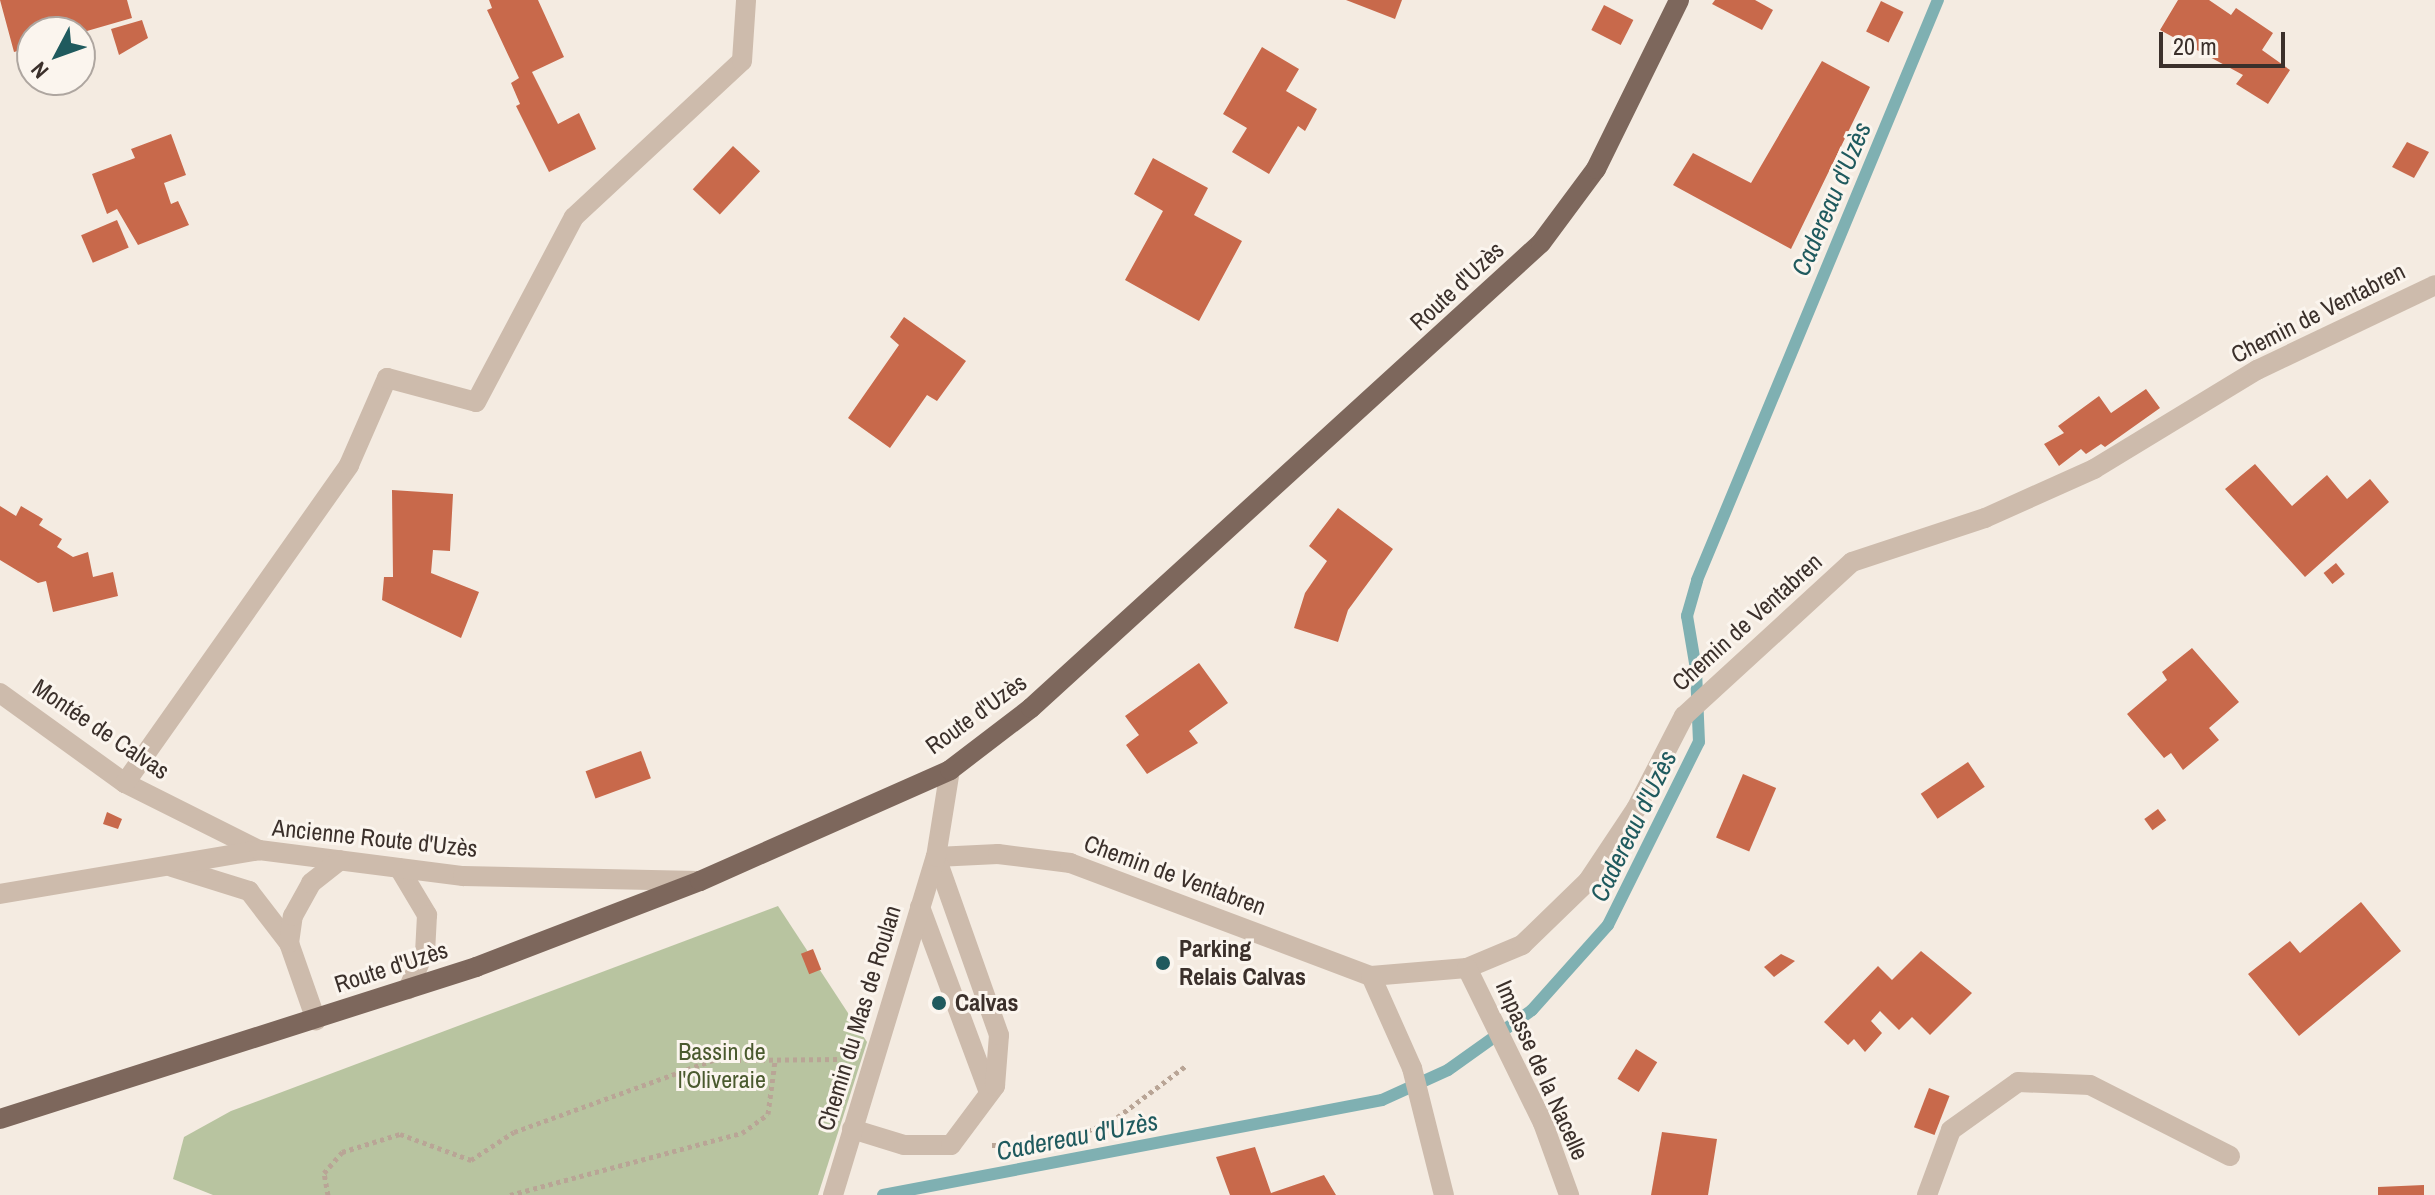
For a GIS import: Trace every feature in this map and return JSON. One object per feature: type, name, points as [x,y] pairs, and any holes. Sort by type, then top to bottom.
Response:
[{"type":"main road","name":"Route d'Uzès","points":[[0,1119],[408,989],[700,881],[950,770],[1031,708],[1541,243],[1596,169],[1679,0]]},
{"type":"street","points":[[125,783],[349,465],[387,378],[476,402],[574,217],[742,61],[746,0]]},
{"type":"street","name":"Chemin de Ventabren","points":[[936,857],[998,854],[1070,863],[1371,976],[1467,968],[1522,945],[1588,881],[1636,809],[1684,716],[1852,562],[1985,518],[2094,469],[2257,370],[2435,285]]},
{"type":"street","name":"Montée de Calvas","points":[[0,693],[125,783],[259,850]]},
{"type":"street","name":"Chemin du Mas de Roulan","points":[[833,1192],[936,857],[950,770]]},
{"type":"street","name":"Ancienne Route d'Uzès","points":[[0,894],[259,850],[463,876],[700,881]]},
{"type":"street","points":[[852,1129],[904,1145],[951,1145],[995,1086],[999,1035],[936,857]]},
{"type":"street","points":[[289,943],[293,916],[311,883],[340,860]]},
{"type":"street","points":[[168,866],[249,891],[289,943],[316,1020]]},
{"type":"street","points":[[399,868],[427,915],[425,951],[408,989]]},
{"type":"street","points":[[920,907],[989,1093]]},
{"type":"street","name":"Impasse de la Nacelle","points":[[1467,968],[1543,1123],[1569,1195]]},
{"type":"street","points":[[1371,976],[1412,1068],[1444,1195]]},
{"type":"street","points":[[1927,1195],[1951,1130],[2018,1082],[2090,1085],[2230,1156]]},
{"type":"path","points":[[328,1195],[324,1173],[342,1152],[400,1134],[471,1160],[514,1132],[713,1060],[874,1058]]},
{"type":"path","points":[[510,1195],[742,1133],[768,1114],[775,1061]]},
{"type":"path","points":[[951,1145],[1050,1145],[1111,1122],[1187,1065]]},
{"type":"green space","name":"Bassin de l'Oliveraie","points":[[778,906],[867,1042],[818,1195],[213,1195],[173,1179],[184,1137],[231,1111]]},
{"type":"building","points":[[0,0],[127,0],[132,18],[96,28],[96,16],[16,16],[14,52]]},
{"type":"building","points":[[489,0],[538,0],[564,57],[532,72],[558,124],[579,113],[596,149],[549,172],[516,106],[520,104],[511,83],[519,78],[487,10],[492,8]]},
{"type":"building","points":[[1346,0],[1402,0],[1395,19]]},
{"type":"building","points":[[1715,0],[1755,0],[1773,10],[1762,30],[1712,4]]},
{"type":"building","points":[[2178,0],[2209,0],[2231,15],[2236,8],[2273,33],[2262,50],[2290,70],[2268,104],[2236,84],[2243,75],[2160,30]]},
{"type":"building","points":[[1881,1],[1903,12],[1889,43],[1866,32]]},
{"type":"building","points":[[1604,5],[1633,20],[1621,45],[1591,30]]},
{"type":"building","points":[[142,20],[148,38],[119,55],[111,29]]},
{"type":"building","points":[[1262,47],[1299,69],[1286,91],[1317,109],[1305,131],[1298,126],[1269,174],[1232,152],[1247,128],[1223,114]]},
{"type":"building","points":[[1822,61],[1870,87],[1791,249],[1673,185],[1693,153],[1751,183]]},
{"type":"building","points":[[171,134],[186,175],[164,183],[171,204],[178,201],[189,225],[138,245],[117,209],[107,214],[92,174],[135,158],[131,149]]},
{"type":"building","points":[[2407,142],[2429,152],[2414,178],[2392,167]]},
{"type":"building","points":[[733,146],[760,171],[720,214],[693,189]]},
{"type":"building","points":[[1153,158],[1208,188],[1194,215],[1242,241],[1199,321],[1125,280],[1163,211],[1134,194]]},
{"type":"building","points":[[117,220],[129,248],[93,263],[81,235]]},
{"type":"building","points":[[904,317],[966,361],[937,401],[927,395],[890,448],[848,418],[899,345],[890,337]]},
{"type":"building","points":[[2146,389],[2160,408],[2105,447],[2101,444],[2086,454],[2081,449],[2059,466],[2044,444],[2064,433],[2058,426],[2099,396],[2111,413]]},
{"type":"building","points":[[2255,464],[2292,506],[2327,475],[2347,499],[2370,479],[2389,502],[2305,577],[2225,489]]},
{"type":"building","points":[[392,490],[453,494],[450,551],[433,550],[431,573],[479,592],[461,638],[382,600],[384,577],[393,577]]},
{"type":"building","points":[[0,506],[16,516],[21,506],[43,519],[39,525],[62,539],[57,547],[73,557],[88,552],[93,577],[113,572],[118,596],[53,612],[46,581],[38,583],[0,560]]},
{"type":"building","points":[[1338,508],[1393,549],[1348,610],[1338,642],[1294,628],[1305,593],[1327,561],[1309,546]]},
{"type":"building","points":[[2336,563],[2345,574],[2332,584],[2324,573]]},
{"type":"building","points":[[2192,648],[2239,702],[2209,728],[2219,740],[2183,770],[2171,753],[2164,758],[2127,714],[2167,680],[2162,672]]},
{"type":"building","points":[[1199,663],[1228,703],[1189,731],[1198,743],[1147,774],[1126,745],[1139,735],[1125,716]]},
{"type":"building","points":[[641,751],[651,778],[595,798],[586,771]]},
{"type":"building","points":[[1968,762],[1985,787],[1938,819],[1921,794]]},
{"type":"building","points":[[1743,774],[1776,788],[1749,852],[1716,838]]},
{"type":"building","points":[[2158,809],[2166,820],[2152,830],[2144,819]]},
{"type":"building","points":[[107,812],[122,819],[118,829],[103,824]]},
{"type":"building","points":[[2361,902],[2401,951],[2299,1036],[2248,974],[2290,941],[2300,953]]},
{"type":"building","points":[[813,949],[821,969],[809,974],[801,954]]},
{"type":"building","points":[[1921,951],[1972,993],[1930,1035],[1912,1017],[1899,1030],[1880,1011],[1871,1021],[1882,1033],[1865,1052],[1854,1039],[1848,1045],[1824,1022],[1878,966],[1892,980]]},
{"type":"building","points":[[1781,954],[1795,961],[1774,977],[1764,967]]},
{"type":"building","points":[[1636,1049],[1657,1062],[1639,1092],[1617,1079]]},
{"type":"building","points":[[1929,1088],[1950,1096],[1934,1135],[1914,1127]]},
{"type":"building","points":[[1662,1132],[1717,1139],[1708,1195],[1651,1195]]},
{"type":"building","points":[[1255,1147],[1271,1193],[1324,1175],[1336,1195],[1230,1195],[1216,1157]]},
{"type":"building","points":[[2424,1185],[2424,1195],[2378,1195],[2378,1187]]},
{"type":"waterway","name":"Cadereau d'Uzès","points":[[883,1195],[1382,1100],[1448,1070],[1532,1010],[1608,925],[1699,742],[1696,669],[1687,616],[1697,580],[1938,0]]},
{"type":"place","name":"Parking Relais Calvas","points":[[1163,963]]},
{"type":"place","name":"Calvas","points":[[939,1003]]}]
